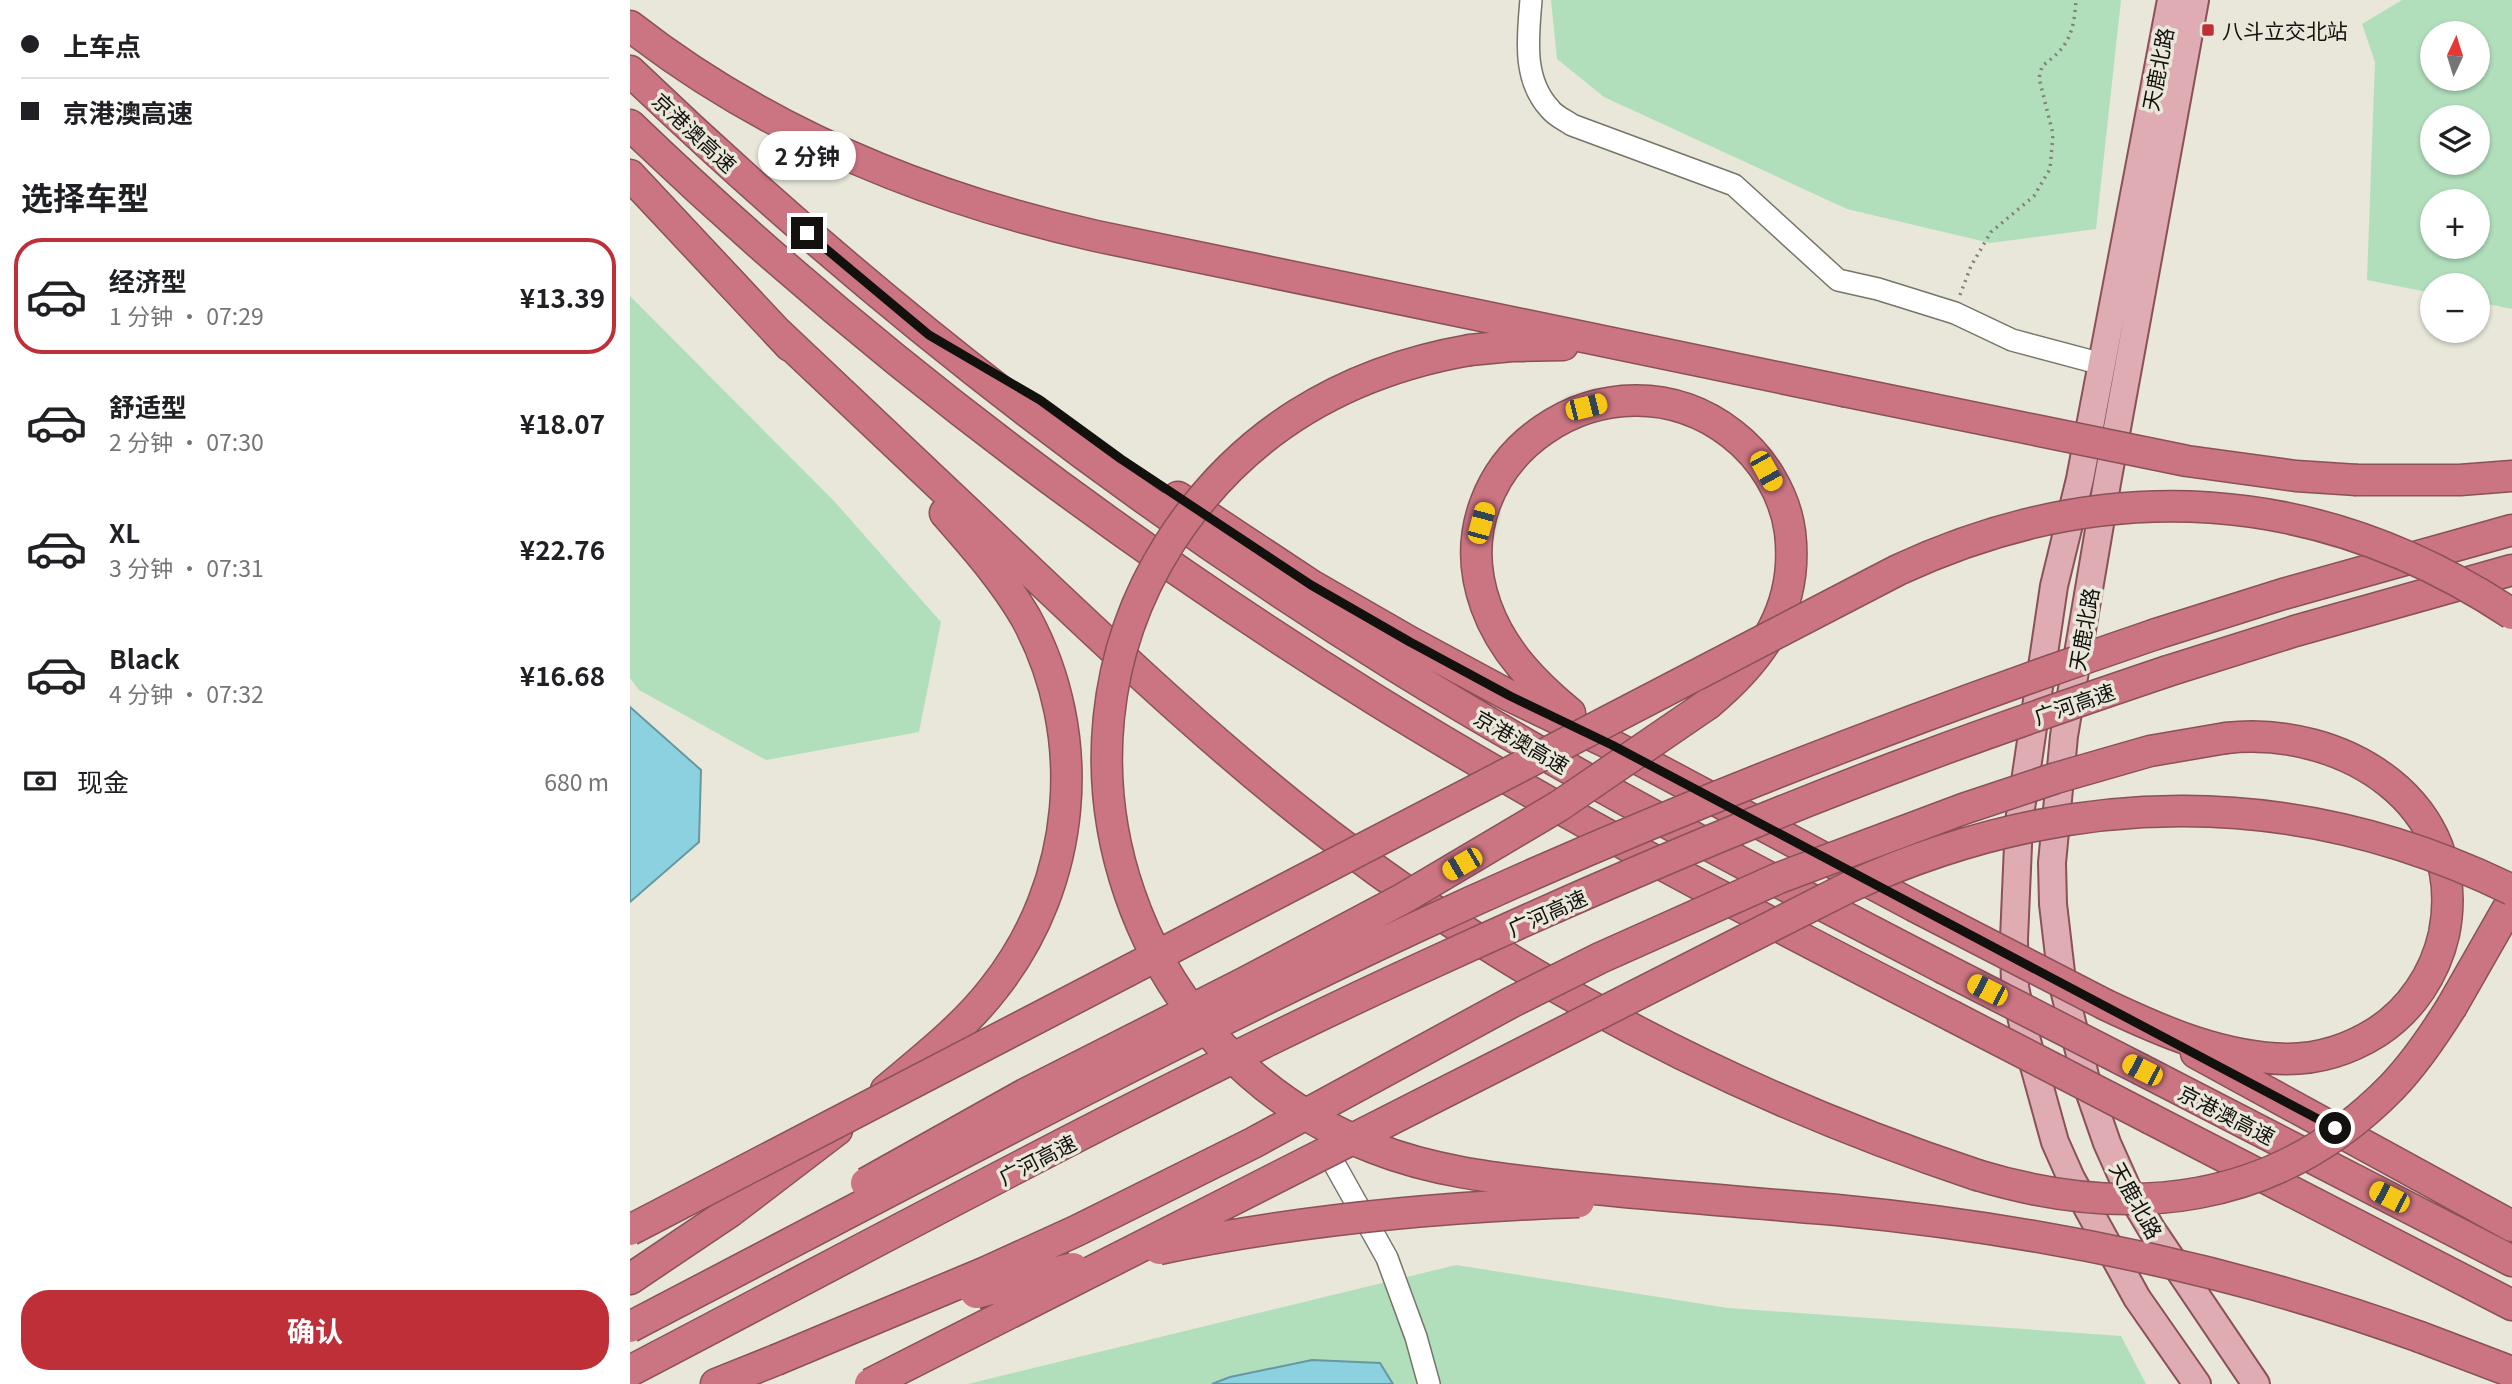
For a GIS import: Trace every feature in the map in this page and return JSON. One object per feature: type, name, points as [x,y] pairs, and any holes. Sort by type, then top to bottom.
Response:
[{"type":"highway","points":[[630,26],[680,62],[747,104],[827,147],[889,174],[986,208],[1040,223],[2187,461],[2269,473],[2357,480],[2460,480],[2512,476]]},
{"type":"highway","name":"京港澳高速","points":[[630,71],[755,188],[929,335],[1029,414],[1152,504],[1298,604],[1395,666],[1592,781],[1943,968],[2512,1261]]},
{"type":"highway","name":"京港澳高速","points":[[630,125],[729,216],[905,365],[1087,506],[1363,692],[1473,758],[1674,870],[2512,1305]]},
{"type":"highway","points":[[630,174],[935,501],[992,568],[1026,619],[1039,646],[1052,682],[1062,723],[1067,763],[1064,824],[1059,853],[1047,892],[1012,965],[974,1012],[866,1108],[731,1211],[630,1279]]},
{"type":"highway","points":[[776,332],[1203,731],[1329,835],[1395,883],[1531,972],[1674,1051],[1823,1119],[1899,1149],[1977,1175],[2060,1195],[2135,1200],[2199,1193],[2260,1175],[2318,1147],[2369,1109],[2414,1062],[2452,1006],[2512,901]]},
{"type":"highway","points":[[929,335],[1040,400],[1121,459],[1311,585],[1410,642],[2145,1024],[2512,1226]]},
{"type":"highway","points":[[1681,357],[1597,346],[1512,346],[1436,356],[1381,372],[1338,390],[1270,433],[1227,470],[1204,495],[1164,551],[1131,624],[1115,679],[1107,758],[1110,815],[1122,871],[1150,946],[1180,995],[1207,1031],[1256,1080],[1293,1107],[1343,1135],[1375,1149],[1441,1168],[1526,1181],[1839,1211],[2005,1231],[2168,1264],[2289,1296],[2420,1337],[2512,1372]]},
{"type":"highway","points":[[631,1326],[811,1214],[918,1153],[1025,1094],[1404,898],[1559,806],[1707,704],[1739,677],[1775,627],[1783,608],[1791,568],[1787,517],[1766,471],[1740,439],[1706,416],[1667,403],[1626,400],[1596,404],[1567,415],[1532,437],[1505,467],[1494,485],[1481,523],[1478,543],[1479,574],[1485,604],[1493,623],[1514,658],[1541,688],[1612,745]]},
{"type":"highway","points":[[630,1230],[1886,577],[1935,553],[1973,539],[2052,517],[2092,511],[2173,506],[2255,512],[2308,522],[2373,542],[2447,574],[2512,614]]},
{"type":"highway","name":"广河高速","points":[[631,1326],[1269,998],[1571,858],[1755,780],[1904,722],[2156,634],[2336,579],[2512,530]]},
{"type":"highway","name":"广河高速","points":[[630,1371],[1191,1080],[1430,964],[1733,831],[1918,758],[2168,671],[2512,570]]},
{"type":"highway","points":[[716,1384],[986,1272],[1098,1221],[1252,1143],[1512,1002],[1600,958],[1756,888],[1963,808],[2150,751],[2226,738],[2258,737],[2312,744],[2370,767],[2402,792],[2427,825],[2442,863],[2447,903],[2442,943],[2426,981],[2401,1014],[2368,1038],[2330,1054],[2289,1059],[2262,1057],[2208,1046],[2145,1024]]},
{"type":"highway","points":[[870,1384],[1835,894],[1889,869],[1975,839],[2020,828],[2110,814],[2156,811],[2247,814],[2293,819],[2382,839],[2469,869],[2512,890]]},
{"type":"highway","points":[[776,1360],[854,1331],[1014,1282],[1094,1262],[1258,1231],[1423,1210],[1520,1204],[1673,1202],[1839,1211]]},
{"type":"main road","name":"天鹿北路","points":[[2171,0],[2080,479],[2054,586],[2019,822],[2014,915],[2015,987],[2034,1072],[2055,1142],[2137,1298],[2197,1384]]},
{"type":"main road","name":"天鹿北路","points":[[2195,0],[2107,483],[2064,737],[2052,863],[2054,916],[2062,981],[2088,1088],[2106,1143],[2128,1190],[2159,1241],[2256,1384]]},
{"type":"main road","points":[[2080,479],[2107,483]]},
{"type":"main road","points":[[2054,586],[2089,591]]},
{"type":"street","points":[[1531,0],[1527,44],[1530,71],[1539,95],[1550,110],[1572,125],[1734,185],[1838,280],[1878,289],[1955,313],[2012,340],[2102,364]]},
{"type":"street","points":[[1331,1158],[1387,1258],[1416,1337],[1429,1384]]},
{"type":"path","points":[[1955,313],[1971,266],[1991,232],[2034,196],[2050,169],[2053,134],[2039,78],[2042,66],[2057,55],[2071,36],[2076,0]]},
{"type":"green space","points":[[1551,0],[2121,0],[2096,229],[1990,243],[1847,209],[1604,97],[1557,59]]},
{"type":"green space","points":[[2402,0],[2512,0],[2512,309],[2490,304],[2490,273],[2420,273],[2420,291],[2367,280],[2375,62],[2362,24]]},
{"type":"green space","points":[[630,296],[834,501],[941,622],[919,732],[766,760],[639,690],[630,678]]},
{"type":"green space","points":[[1456,1265],[1728,1308],[2121,1336],[2146,1384],[1393,1384],[1380,1363],[1312,1360],[1230,1377],[1212,1384],[968,1384]]},
{"type":"water","points":[[630,707],[701,770],[699,842],[630,902]]},
{"type":"water","points":[[1312,1360],[1380,1363],[1393,1384],[1212,1384],[1230,1377]]},
{"type":"place","name":"八斗立交北站","points":[[2208,30]]},
{"type":"route","points":[[807,233],[929,335],[1040,400],[1212,521],[1331,597],[1510,696],[1612,745],[2335,1128]]}]
